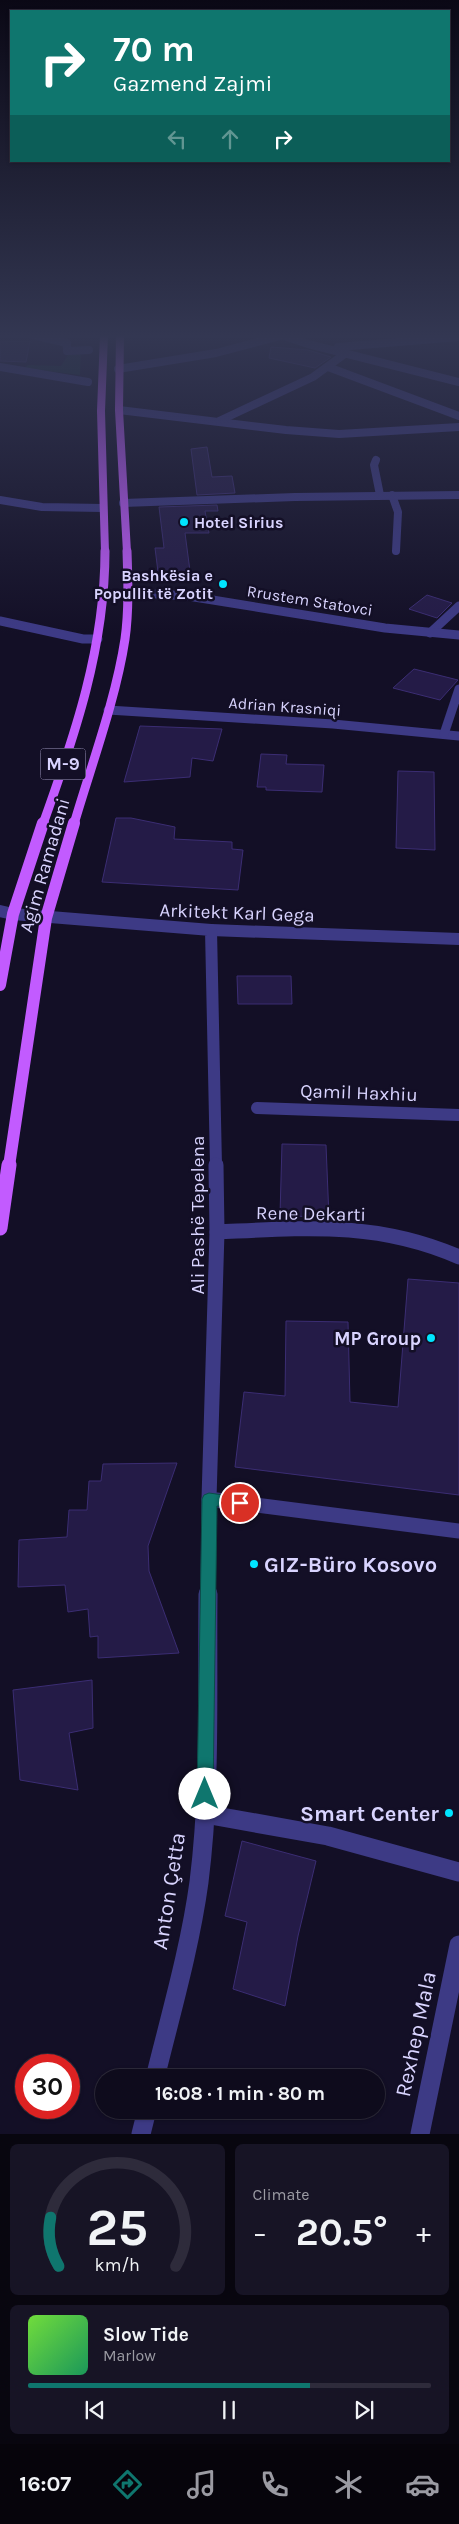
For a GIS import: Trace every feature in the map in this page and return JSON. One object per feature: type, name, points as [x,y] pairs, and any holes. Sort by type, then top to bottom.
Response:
[{"type":"main road","name":"Agim Ramadani","points":[[0,985],[13,914],[82,708],[98,639],[103,574],[101,435]]},
{"type":"main road","name":"Agim Ramadani","points":[[0,1228],[46,918],[108,710],[125,639],[128,594],[120,435]]},
{"type":"street","points":[[376,460],[374,465],[380,495]]},
{"type":"street","points":[[124,503],[380,495],[459,495]]},
{"type":"street","points":[[392,495],[398,512],[396,551]]},
{"type":"street","points":[[0,500],[42,507],[103,508]]},
{"type":"street","name":"Rrustem Statovci","points":[[156,594],[188,596],[430,633],[459,635]]},
{"type":"street","points":[[430,633],[459,606]]},
{"type":"street","points":[[0,620],[83,638],[98,639]]},
{"type":"street","points":[[444,734],[459,689]]},
{"type":"street","name":"Adrian Krasniqi","points":[[108,710],[333,724],[459,736]]},
{"type":"street","name":"Arkitekt Karl Gega","points":[[0,911],[46,918],[212,930],[459,939]]},
{"type":"street","name":"Ali Pashë Tepelena","points":[[209,1499],[217,1232],[212,930]]},
{"type":"street","name":"Qamil Haxhiu","points":[[257,1108],[459,1115]]},
{"type":"street","name":"Rene Dekarti","points":[[217,1232],[328,1228],[409,1236],[442,1248],[459,1257]]},
{"type":"street","points":[[209,1499],[459,1531]]},
{"type":"street","name":"Anton Çetta","points":[[157,2069],[191,1928],[199,1882],[205,1814],[209,1499]]},
{"type":"street","points":[[205,1814],[328,1836],[459,1872]]},
{"type":"street","name":"Rexhep Mala","points":[[420,2134],[459,1945]]},
{"type":"street","points":[[141,2134],[144,2119]]},
{"type":"building","points":[[207,447],[212,477],[232,476],[235,493],[197,495],[191,449]]},
{"type":"building","points":[[217,505],[218,511],[205,511],[209,533],[185,533],[190,571],[158,572],[155,548],[164,548],[159,507]]},
{"type":"building","points":[[427,595],[452,603],[437,618],[409,609]]},
{"type":"building","points":[[414,669],[458,680],[440,700],[393,688]]},
{"type":"building","points":[[140,726],[222,729],[213,761],[192,758],[190,777],[124,782]]},
{"type":"building","points":[[261,754],[287,755],[286,764],[324,765],[322,792],[266,790],[266,787],[257,787]]},
{"type":"building","points":[[398,771],[434,772],[435,850],[396,848]]},
{"type":"building","points":[[116,818],[131,818],[175,827],[174,839],[232,842],[232,849],[243,850],[238,890],[102,882]]},
{"type":"building","points":[[237,976],[291,976],[292,1004],[238,1004]]},
{"type":"building","points":[[282,1144],[326,1145],[329,1218],[280,1215]]},
{"type":"building","name":"MP Group","points":[[408,1279],[459,1283],[459,1495],[235,1467],[244,1392],[285,1396],[286,1321],[348,1322],[350,1402],[398,1407]]},
{"type":"building","points":[[177,1463],[148,1546],[149,1571],[179,1653],[98,1658],[98,1636],[90,1637],[88,1609],[68,1612],[65,1585],[18,1587],[19,1540],[67,1537],[69,1510],[87,1510],[89,1481],[101,1481],[103,1464]]},
{"type":"building","points":[[92,1680],[93,1728],[69,1733],[78,1790],[20,1780],[13,1690]]},
{"type":"building","points":[[242,1841],[316,1861],[298,1936],[285,2006],[233,1989],[247,1922],[225,1916]]},
{"type":"place","name":"Hotel Sirius","points":[[184,522]]},
{"type":"place","name":"Bashkësia e Popullit të Zotit","points":[[223,584]]},
{"type":"place","name":"MP Group","points":[[431,1338]]},
{"type":"place","name":"GIZ-Büro Kosovo","points":[[254,1564]]},
{"type":"place","name":"Smart Center","points":[[449,1813]]},
{"type":"route","points":[[205,1794],[209,1499],[240,1503]]}]
